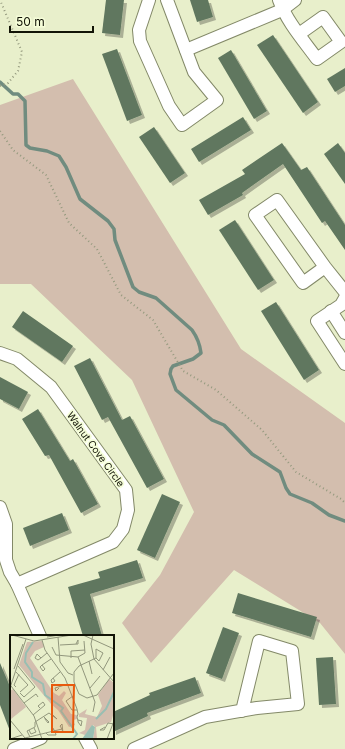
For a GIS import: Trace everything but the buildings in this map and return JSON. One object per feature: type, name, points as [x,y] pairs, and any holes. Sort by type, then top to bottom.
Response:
[{"type":"street","points":[[149,0],[139,30],[140,41],[169,106],[182,125],[216,100],[194,72],[167,0]]},
{"type":"street","points":[[186,50],[280,5],[295,0]]},
{"type":"street","points":[[280,5],[299,34]]},
{"type":"street","points":[[325,267],[303,283],[255,215],[277,200],[325,267],[345,292]]},
{"type":"street","points":[[345,298],[341,305],[317,321],[345,364]]},
{"type":"street","points":[[331,312],[345,332]]},
{"type":"street","name":"Walnut Cove Circle","points":[[0,353],[17,359],[52,386],[126,490],[128,510],[122,529],[113,542],[17,584]]},
{"type":"street","points":[[0,507],[6,524],[6,560],[10,572],[17,584],[40,635]]},
{"type":"street","points":[[138,748],[205,717],[298,704],[292,651],[259,641],[242,711]]},
{"type":"street","points":[[14,749],[39,739]]},
{"type":"street","points":[[86,739],[91,749]]},
{"type":"path","points":[[0,0],[22,52],[18,71],[8,83],[2,85]]},
{"type":"path","points":[[0,131],[13,150],[46,175],[69,223],[97,249],[121,295],[153,320],[183,371],[216,390],[262,430],[296,472],[341,499],[345,503]]},
{"type":"shaded area","points":[[73,79],[241,349],[345,423],[345,654],[320,623],[234,570],[151,663],[122,623],[160,575],[194,512],[132,380],[31,284],[0,284],[0,105]]},
{"type":"waterway","points":[[0,82],[13,94],[18,94],[25,101],[26,145],[30,148],[47,151],[59,156],[66,167],[80,199],[108,221],[114,229],[115,240],[133,287],[139,292],[156,298],[192,330],[195,335],[201,353],[193,359],[173,366],[171,369],[170,374],[176,390],[212,420],[224,425],[252,454],[280,472],[290,494],[312,503],[329,515],[345,521]]}]
